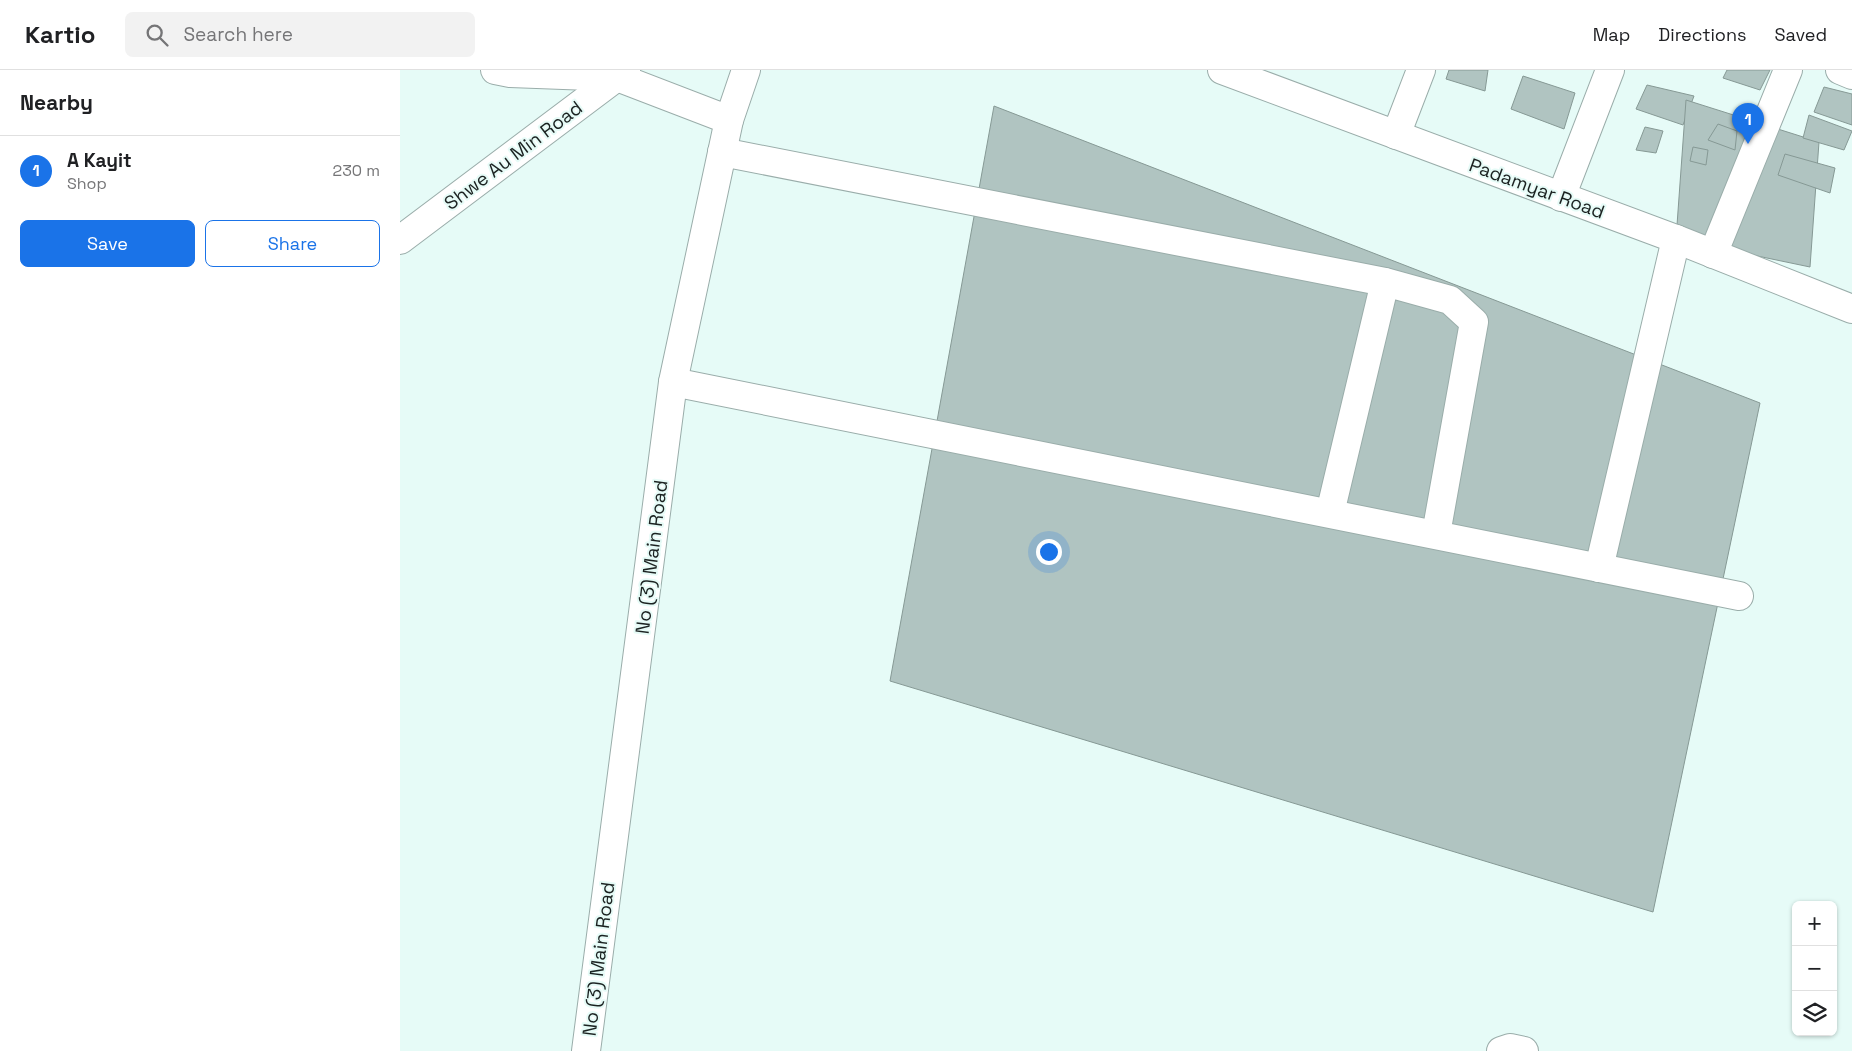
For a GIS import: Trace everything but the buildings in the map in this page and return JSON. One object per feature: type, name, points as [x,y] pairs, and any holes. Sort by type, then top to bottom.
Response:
[{"type":"street","points":[[495,70],[510,73],[621,74],[729,120]]},
{"type":"street","name":"No (3) Main Road","points":[[586,1051],[674,382],[729,120],[746,70]]},
{"type":"street","name":"Padamyar Road","points":[[1222,70],[1676,239],[1852,309]]},
{"type":"street","points":[[1396,135],[1421,70]]},
{"type":"street","points":[[1561,197],[1610,70]]},
{"type":"street","points":[[1713,254],[1788,70]]},
{"type":"street","points":[[1840,70],[1852,75]]},
{"type":"street","name":"Shwe Au Min Road","points":[[400,240],[621,74]]},
{"type":"street","points":[[722,152],[1385,282],[1450,300],[1474,322],[1436,534]]},
{"type":"street","points":[[1599,568],[1676,239]]},
{"type":"street","points":[[1330,512],[1385,282]]},
{"type":"street","points":[[674,382],[1330,512],[1739,596]]},
{"type":"street","points":[[1501,1051],[1510,1048],[1524,1051]]},
{"type":"place","name":"A Kayit","points":[[1748,144]]}]
